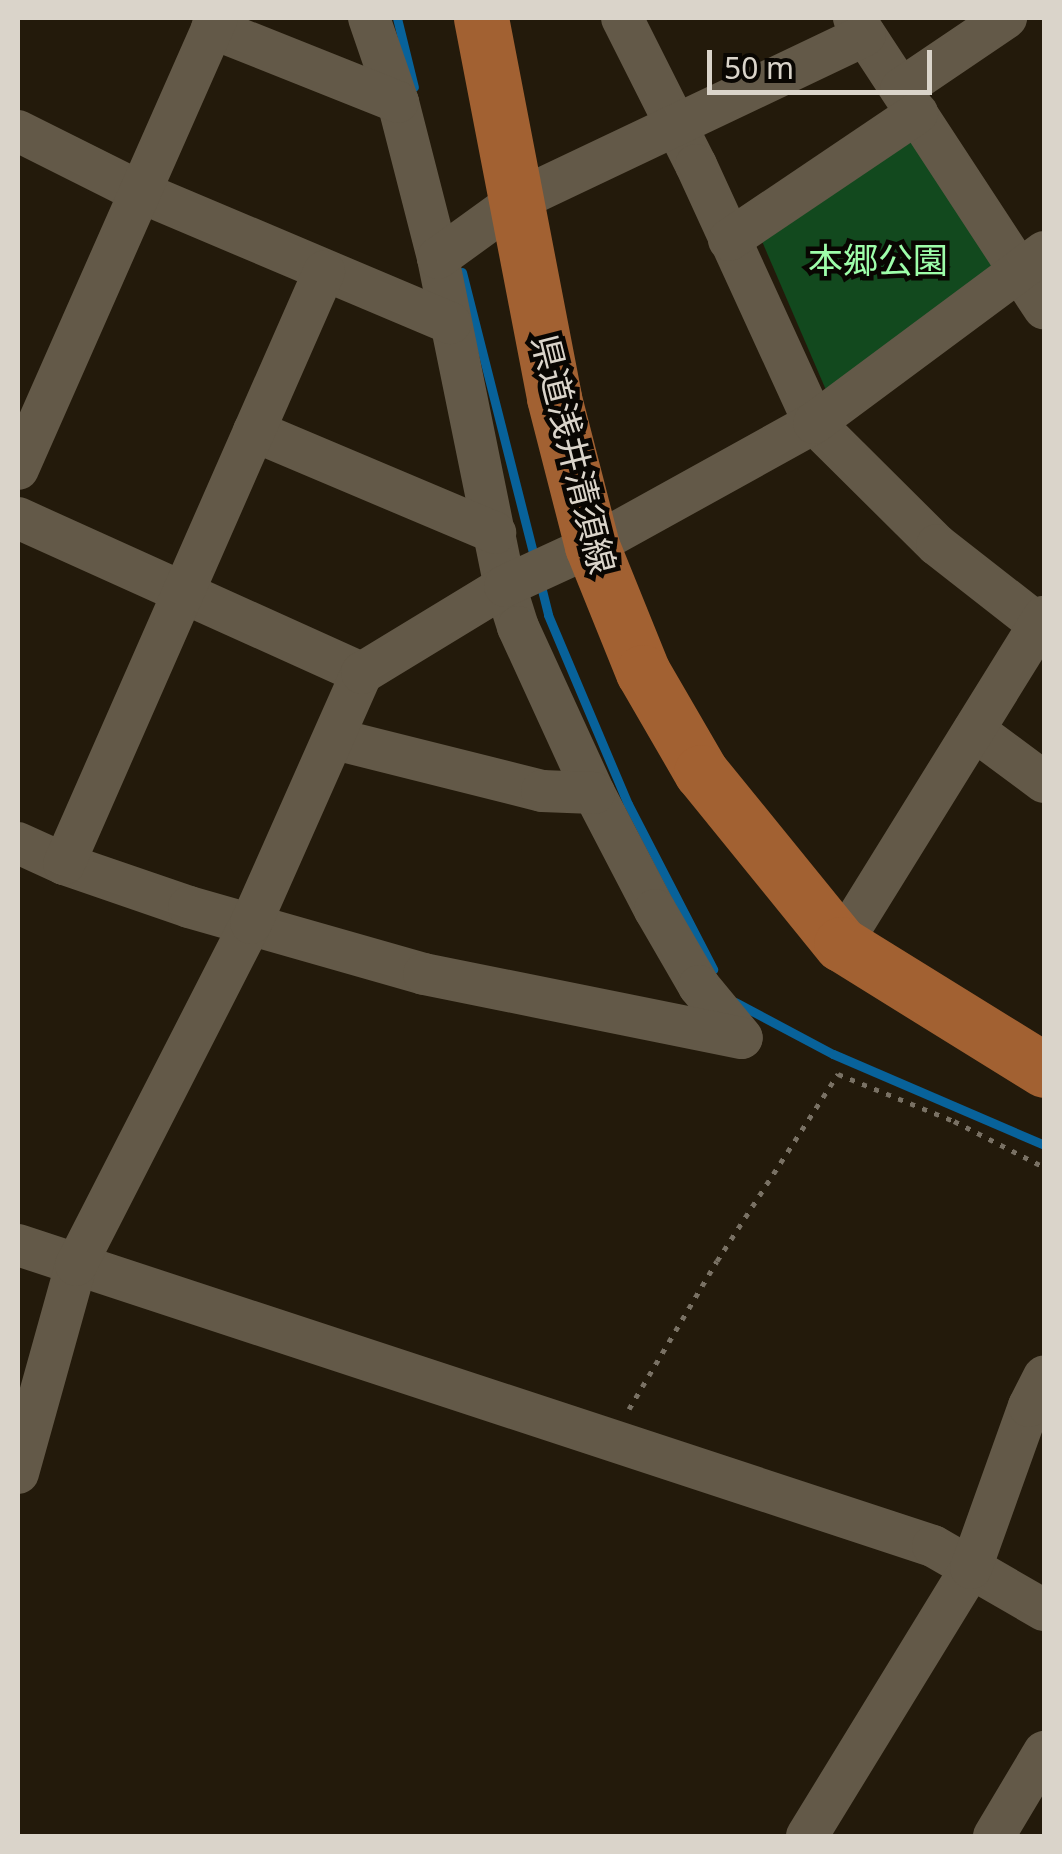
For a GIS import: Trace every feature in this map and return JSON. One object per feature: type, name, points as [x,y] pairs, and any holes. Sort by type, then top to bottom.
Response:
[{"type":"main road","name":"県道浅井清須線","points":[[481,18],[554,398],[541,569],[644,672],[700,772],[841,944],[1044,1070]]},
{"type":"street","points":[[368,18],[450,249],[450,322],[495,532]]},
{"type":"street","points":[[622,18],[814,423],[937,544],[1042,620],[841,944]]},
{"type":"street","points":[[729,240],[909,101],[1006,18]]},
{"type":"street","points":[[18,469],[215,23],[398,102]]},
{"type":"street","points":[[450,249],[518,200],[860,26],[909,101],[1032,261],[1044,308]]},
{"type":"street","points":[[18,131],[140,192],[450,322]]},
{"type":"street","points":[[18,1473],[76,1264],[251,923],[362,673],[541,569],[814,423],[1032,261]]},
{"type":"street","points":[[64,864],[324,272]]},
{"type":"street","points":[[254,430],[495,532],[541,569]]},
{"type":"street","points":[[18,518],[362,673]]},
{"type":"street","points":[[18,842],[64,864],[189,907],[424,974],[742,1038],[698,986],[594,793],[518,628],[541,569]]},
{"type":"street","points":[[974,730],[1044,782]]},
{"type":"street","points":[[335,738],[542,791],[594,793]]},
{"type":"street","points":[[18,1245],[933,1546],[1044,1610]]},
{"type":"street","points":[[807,1836],[972,1568],[1029,1406],[1044,1377]]},
{"type":"street","points":[[994,1836],[1044,1752]]},
{"type":"path","points":[[610,1442],[717,1261],[838,1074],[954,1121],[1044,1167]]},
{"type":"green space","name":"本郷公園","points":[[910,135],[1002,269],[832,404],[761,239]]},
{"type":"waterway","points":[[397,18],[414,87]]},
{"type":"waterway","points":[[462,272],[534,557]]},
{"type":"waterway","points":[[540,582],[548,615],[628,804],[713,969]]},
{"type":"waterway","points":[[735,1002],[833,1054],[1044,1145]]}]
